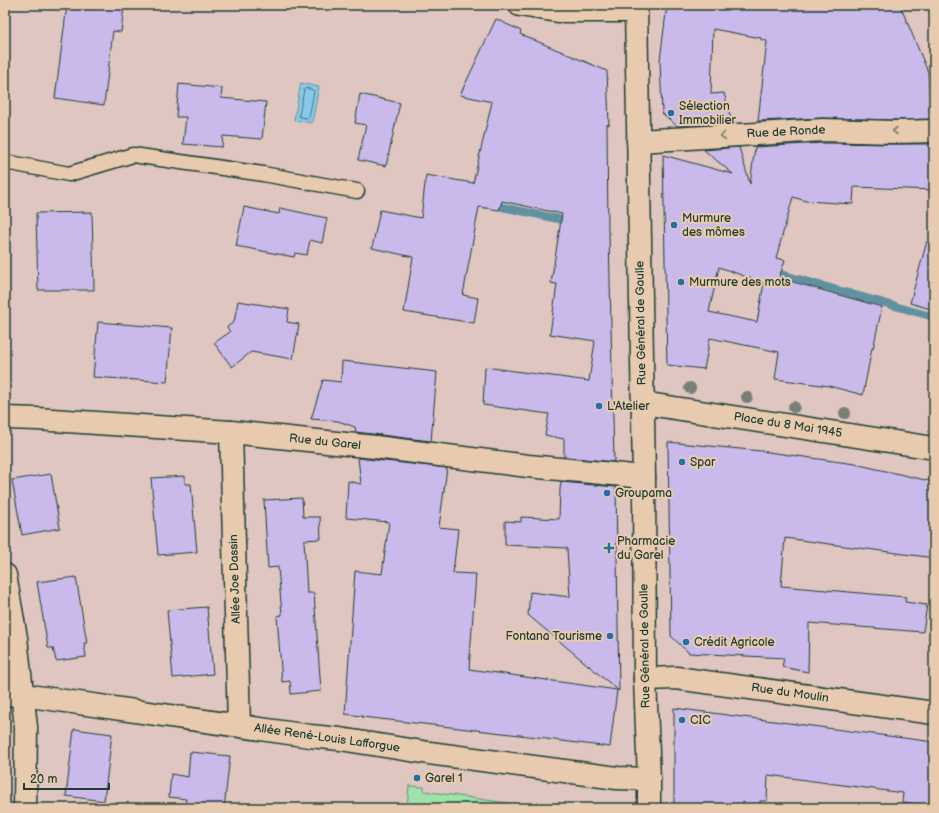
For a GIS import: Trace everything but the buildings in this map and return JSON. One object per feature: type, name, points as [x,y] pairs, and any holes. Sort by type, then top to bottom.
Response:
[{"type":"street","points":[[520,5],[558,11],[636,8]]},
{"type":"street","name":"Rue Général de Gaulle","points":[[636,8],[644,478],[645,678],[649,808]]},
{"type":"street","name":"Rue de Ronde","points":[[638,141],[823,130],[894,132],[934,131]]},
{"type":"street","name":"Place du 8 Mai 1945","points":[[642,403],[934,448]]},
{"type":"street","name":"Rue du Garel","points":[[5,418],[231,432],[644,478]]},
{"type":"street","name":"Allée Joe Dassin","points":[[231,432],[239,725]]},
{"type":"street","points":[[5,575],[16,638],[14,694],[26,727],[24,808]]},
{"type":"street","name":"Rue du Moulin","points":[[645,678],[676,678],[934,713]]},
{"type":"street","name":"Allée René-Louis Lafforgue","points":[[14,694],[616,778],[649,779]]},
{"type":"lane","points":[[5,162],[69,174],[133,155],[263,174],[357,191]]},
{"type":"green space","points":[[409,786],[424,787],[424,791],[541,808],[407,808]]},
{"type":"water","points":[[301,83],[319,87],[312,123],[294,120]]},
{"type":"waterway","points":[[502,207],[572,222]]},
{"type":"waterway","points":[[770,271],[934,317]]},
{"type":"place","name":"Sélection Immobilier","points":[[671,113]]},
{"type":"place","name":"Murmure des mômes","points":[[674,225]]},
{"type":"place","name":"Murmure des mots","points":[[681,282]]},
{"type":"place","name":"L'Atelier","points":[[599,406]]},
{"type":"place","name":"Spar","points":[[682,462]]},
{"type":"place","name":"Groupama","points":[[607,493]]},
{"type":"place","name":"Pharmacie du Garel","points":[[609,548]]},
{"type":"place","name":"Fontana Tourisme","points":[[610,636]]},
{"type":"place","name":"Crédit Agricole","points":[[686,642]]},
{"type":"place","name":"CIC","points":[[682,720]]},
{"type":"place","name":"Garel 1","points":[[417,778]]}]
